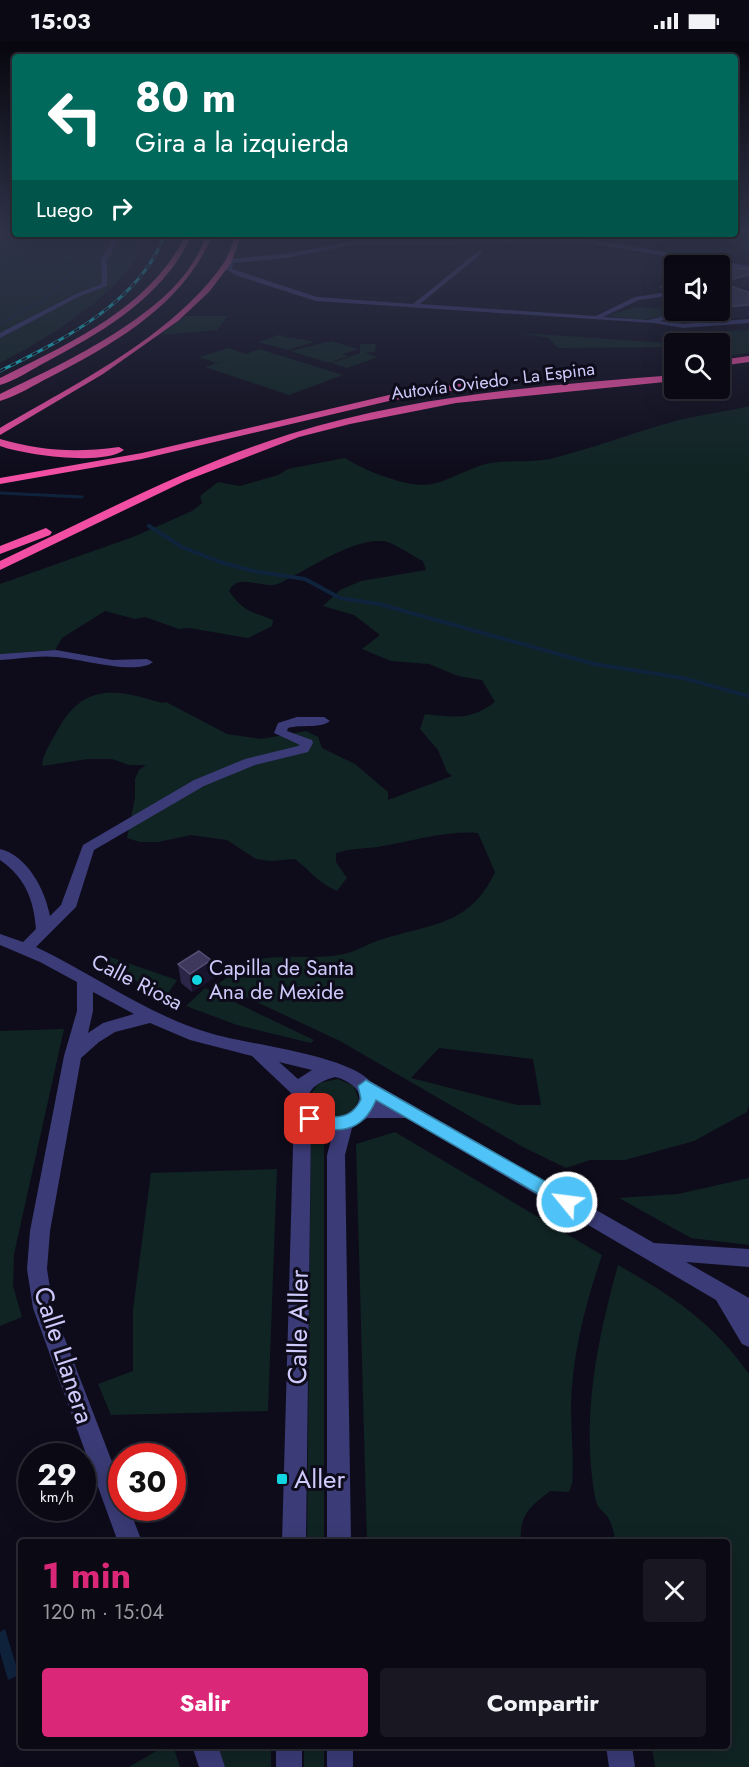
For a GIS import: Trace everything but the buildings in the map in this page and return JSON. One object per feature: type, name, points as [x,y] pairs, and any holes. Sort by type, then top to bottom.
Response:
[{"type":"highway","points":[[0,381],[94,330],[119,312]]},
{"type":"highway","points":[[0,403],[81,356],[147,312]]},
{"type":"highway","points":[[0,432],[5,421],[94,376],[144,341],[176,312]]},
{"type":"highway","points":[[81,356],[168,319]]},
{"type":"highway","points":[[730,363],[748,363]]},
{"type":"highway","points":[[730,369],[748,363]]},
{"type":"highway","points":[[508,381],[664,369]]},
{"type":"highway","points":[[0,550],[48,531],[189,463],[264,434],[306,422],[449,392],[664,369]]},
{"type":"highway","points":[[0,398],[52,373]]},
{"type":"highway","name":"Autovía Oviedo - La Espina","points":[[116,509],[241,453],[368,416],[516,391],[664,379]]},
{"type":"highway","points":[[0,442],[46,453],[112,451],[371,399],[497,382]]},
{"type":"highway","points":[[0,481],[114,462],[315,413],[457,386]]},
{"type":"highway","points":[[0,558],[116,509]]},
{"type":"highway","points":[[0,566],[116,509]]},
{"type":"street","points":[[0,336],[45,312]]},
{"type":"street","points":[[512,312],[683,326],[749,321]]},
{"type":"street","points":[[594,318],[608,312]]},
{"type":"street","points":[[648,322],[664,318]]},
{"type":"street","points":[[0,657],[56,653],[112,663],[147,662]]},
{"type":"street","points":[[26,948],[68,907],[88,848],[199,783],[250,762],[303,749],[307,743],[279,733],[282,726],[297,721],[324,720]]},
{"type":"street","points":[[0,853],[15,862],[29,876],[38,893],[44,930]]},
{"type":"street","name":"Calle Riosa","points":[[0,939],[26,948],[151,1017],[202,1039],[258,1053],[300,1058],[335,1070]]},
{"type":"street","name":"Calle Llanera","points":[[86,981],[85,1011],[73,1056],[40,1231],[37,1269],[43,1308],[128,1539]]},
{"type":"street","points":[[73,1056],[94,1034],[117,1023],[151,1017]]},
{"type":"street","name":"Calle Riosa","points":[[258,1053],[299,1090]]},
{"type":"street","points":[[366,1086],[369,1099],[363,1111],[344,1124],[321,1124],[302,1112],[297,1100],[299,1090],[312,1076],[335,1070],[350,1073],[366,1086],[749,1309]]},
{"type":"street","points":[[363,1111],[411,1111]]},
{"type":"street","name":"Calle Aller","points":[[294,1539],[302,1112]]},
{"type":"street","name":"Calle Aller","points":[[339,1539],[336,1155],[344,1124]]},
{"type":"street","points":[[652,1251],[749,1258]]},
{"type":"street","points":[[721,1292],[749,1337]]},
{"type":"street","points":[[206,1749],[212,1767]]},
{"type":"street","points":[[289,1749],[289,1767]]},
{"type":"street","points":[[340,1749],[340,1767]]},
{"type":"street","points":[[619,1749],[622,1767]]},
{"type":"green space","points":[[0,312],[81,312],[40,341],[0,363]]},
{"type":"green space","points":[[618,312],[664,312],[664,316],[643,320],[607,316]]},
{"type":"green space","points":[[185,316],[228,316],[217,330],[160,335]]},
{"type":"green space","points":[[749,330],[749,353],[730,356],[730,333],[697,333]]},
{"type":"green space","points":[[521,333],[664,343],[664,347],[558,348],[549,338]]},
{"type":"green space","points":[[279,335],[314,342],[288,350],[258,342]]},
{"type":"green space","points":[[331,341],[358,349],[343,354],[348,356],[329,363],[290,351]]},
{"type":"green space","points":[[360,344],[376,344],[375,352],[364,353],[378,357],[347,368],[331,363],[360,353]]},
{"type":"green space","points":[[229,348],[246,354],[259,349],[343,375],[289,395],[205,367],[237,357],[216,363],[199,357]]},
{"type":"green space","points":[[749,406],[749,1104],[747,1112],[694,1141],[625,1160],[590,1160],[566,1168],[523,1147],[340,1041],[218,984],[252,961],[275,957],[322,957],[344,954],[383,939],[448,920],[462,913],[474,903],[495,872],[478,833],[440,835],[336,853],[336,862],[347,878],[337,891],[320,881],[295,859],[270,861],[256,859],[227,840],[191,835],[158,842],[140,842],[127,838],[135,798],[135,779],[139,770],[146,765],[129,765],[112,759],[88,759],[42,766],[45,753],[56,733],[77,705],[88,698],[114,693],[166,702],[227,734],[261,739],[306,731],[318,737],[322,748],[355,764],[388,792],[388,800],[452,776],[447,772],[438,750],[420,729],[425,714],[453,717],[470,715],[495,702],[482,680],[458,676],[429,664],[391,661],[362,649],[380,635],[354,615],[323,606],[340,590],[361,581],[426,570],[423,561],[392,544],[382,541],[357,545],[330,556],[274,585],[239,582],[233,585],[229,591],[243,607],[273,620],[272,626],[248,638],[189,628],[179,629],[145,617],[135,619],[105,611],[62,638],[55,650],[0,654],[0,584],[133,537],[192,511],[202,503],[200,496],[218,482],[240,486],[278,475],[288,469],[345,458],[382,476],[413,484],[430,484],[482,465],[554,458],[678,420]],"holes":[[[439,1048],[533,1059],[541,1105],[517,1105],[411,1078]]]},
{"type":"green space","points":[[100,955],[177,980],[167,995],[161,996],[94,956]]},
{"type":"green space","points":[[205,988],[314,1040],[311,1043],[237,1025],[186,1006]]},
{"type":"green space","points":[[64,1029],[14,1254],[13,1286],[22,1317],[0,1326],[0,1031]]},
{"type":"green space","points":[[338,1079],[354,1086],[359,1100],[350,1114],[331,1118],[314,1110],[309,1096],[319,1083]]},
{"type":"green space","points":[[311,1130],[329,1134],[324,1146],[324,1539],[307,1539]]},
{"type":"green space","points":[[395,1132],[602,1255],[585,1310],[574,1367],[571,1405],[572,1484],[569,1492],[550,1491],[527,1512],[522,1524],[521,1539],[367,1539],[356,1144]]},
{"type":"green space","points":[[277,1169],[268,1411],[111,1415],[98,1384],[133,1371],[133,1310],[151,1173]]},
{"type":"green space","points":[[749,1178],[749,1245],[691,1238],[619,1198],[678,1194]]},
{"type":"green space","points":[[618,1265],[657,1288],[706,1325],[735,1355],[749,1374],[749,1767],[655,1767],[652,1749],[730,1749],[730,1539],[615,1539],[609,1519],[596,1502],[591,1472],[590,1412],[603,1323]]},
{"type":"green space","points":[[160,1749],[174,1749],[180,1767],[129,1767]]},
{"type":"green space","points":[[218,1749],[271,1749],[271,1767],[225,1767]]},
{"type":"green space","points":[[304,1749],[324,1749],[324,1767],[304,1767]]},
{"type":"water","points":[[5,1629],[18,1672],[18,1675],[8,1680],[0,1652],[0,1632]]},
{"type":"waterway","points":[[0,324],[21,312]]},
{"type":"waterway","points":[[0,493],[82,497]]},
{"type":"waterway","points":[[149,526],[182,547],[220,562],[253,571],[305,579],[340,598],[379,604],[594,664],[683,678],[749,696]]},
{"type":"railway","points":[[0,371],[73,332],[102,312]]},
{"type":"place","name":"Capilla de Santa Ana de Mexide","points":[[197,980]]},
{"type":"place","name":"Aller","points":[[282,1479]]},
{"type":"route","points":[[310,1119],[321,1124],[334,1125],[344,1124],[356,1118],[363,1111],[369,1099],[366,1086],[567,1202]]}]
